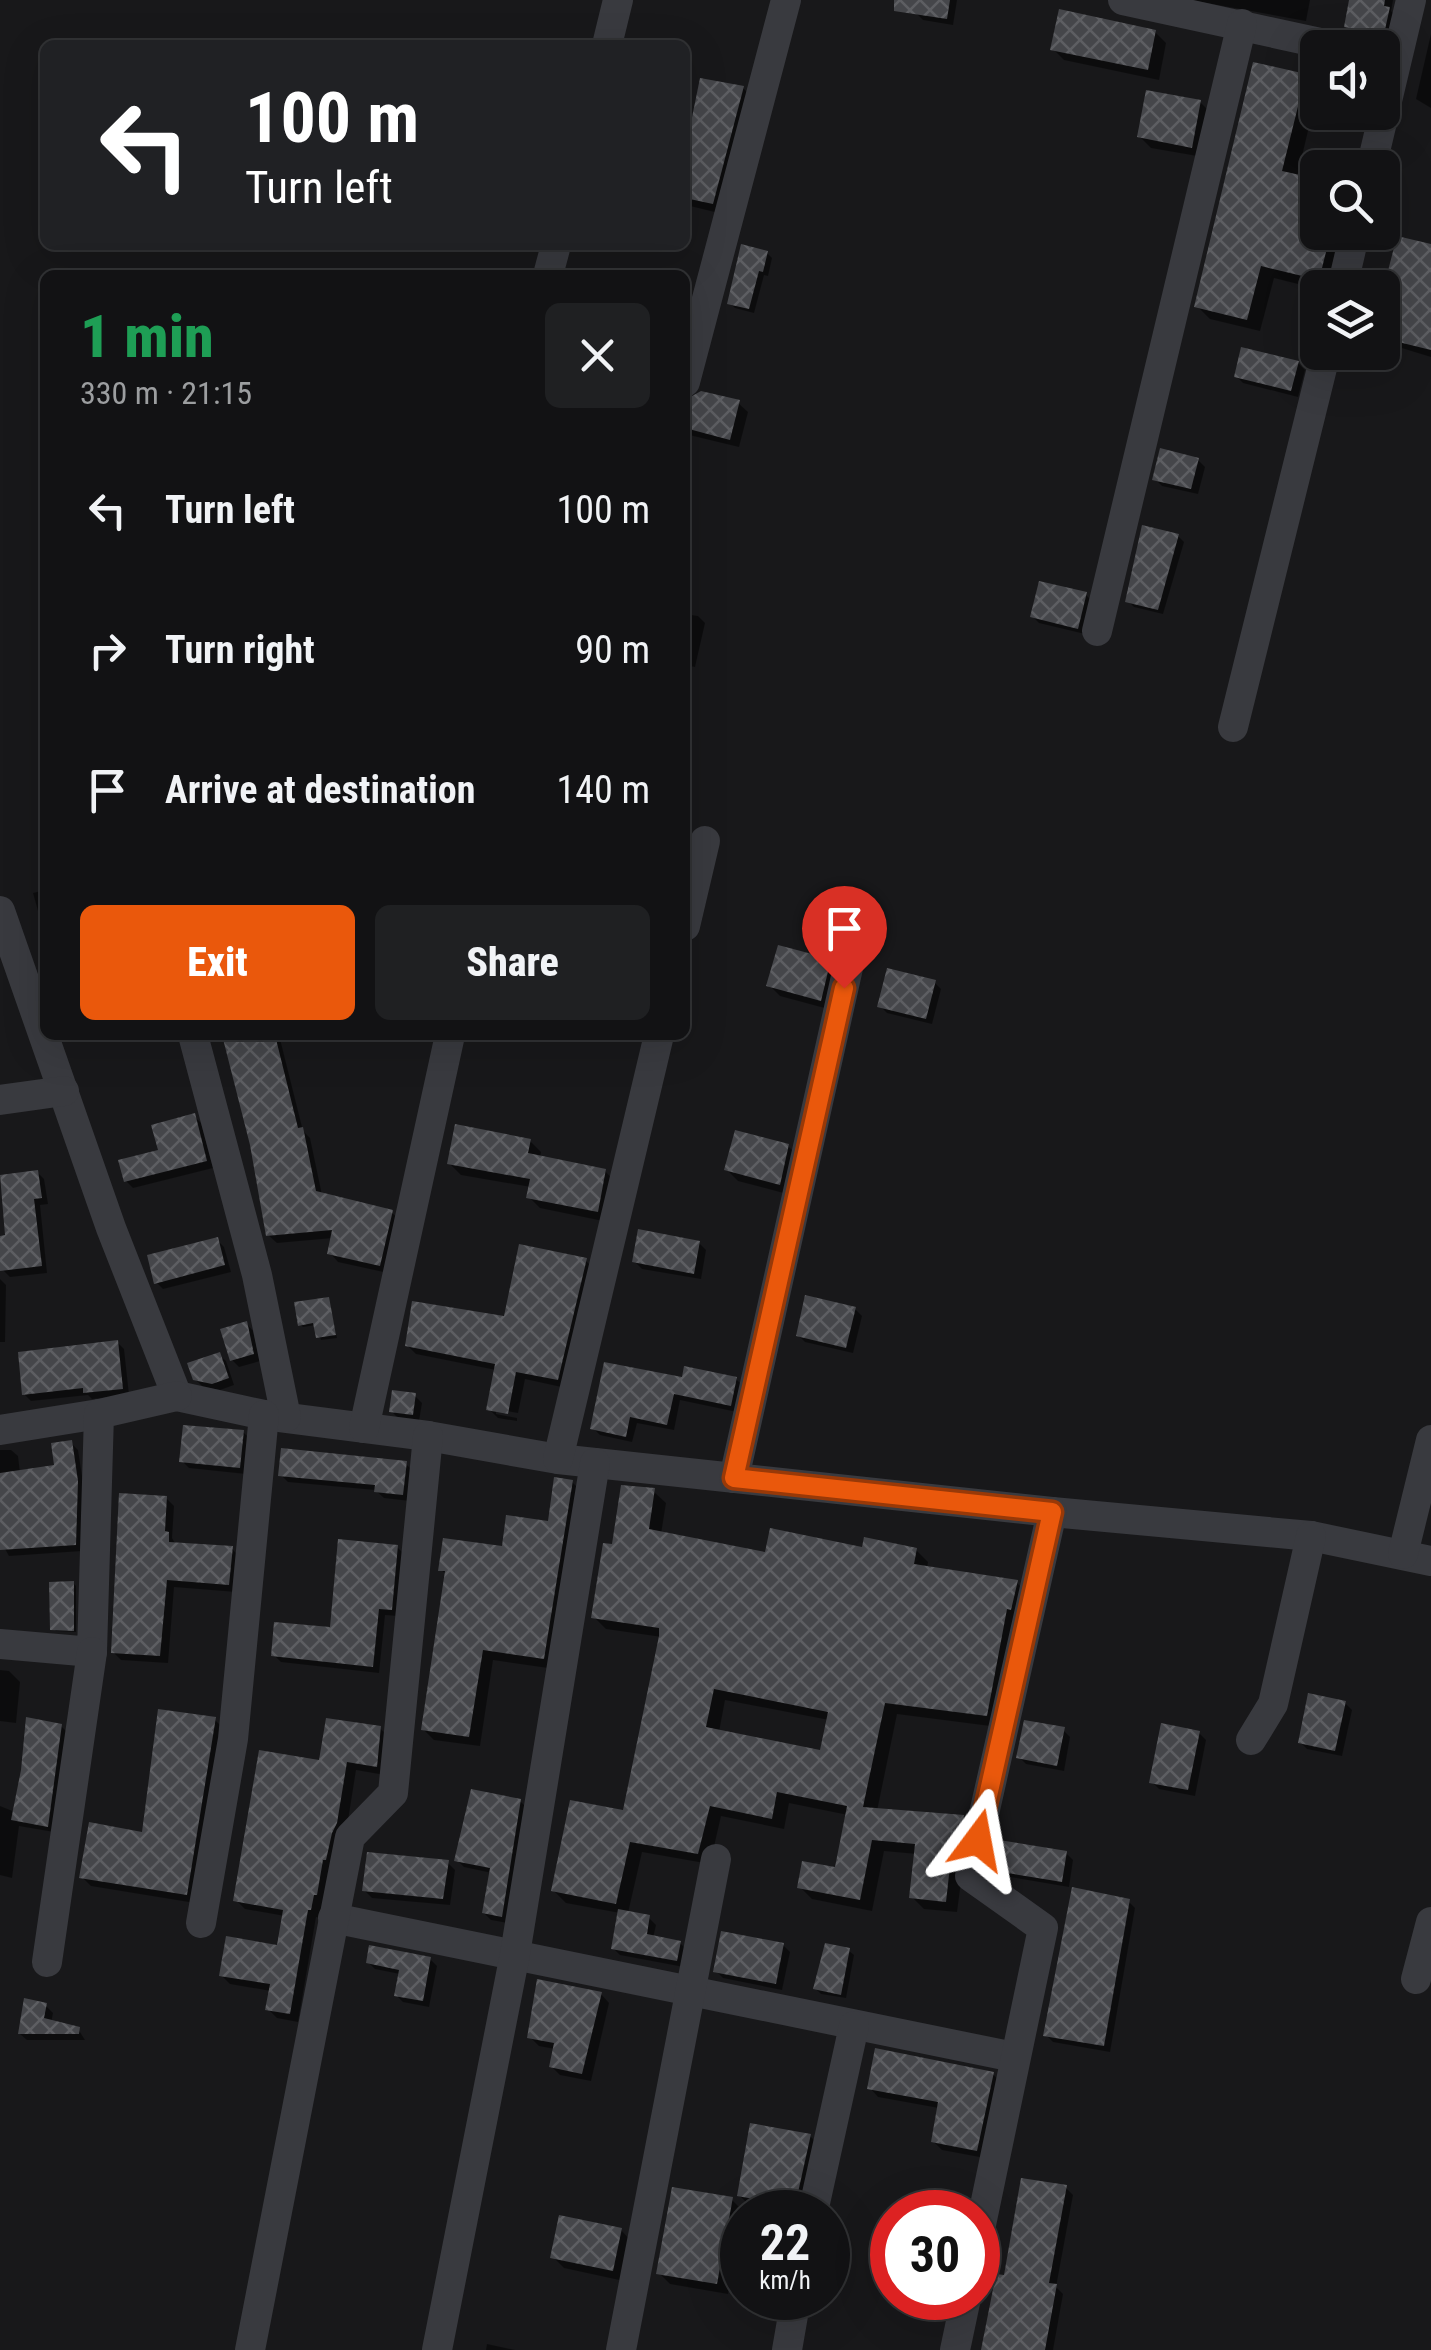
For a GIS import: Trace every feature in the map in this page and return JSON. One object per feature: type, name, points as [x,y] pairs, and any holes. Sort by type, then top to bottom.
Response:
[{"type":"street","points":[[608,40],[618,0]]},
{"type":"street","points":[[690,363],[786,0]]},
{"type":"street","points":[[1400,30],[1411,0]]},
{"type":"street","points":[[1140,2],[1300,38]]},
{"type":"street","points":[[1097,631],[1242,24]]},
{"type":"street","points":[[1234,727],[1322,370]]},
{"type":"street","points":[[690,905],[705,841]]},
{"type":"street","points":[[0,911],[40,1023]]},
{"type":"street","points":[[734,1478],[852,950]]},
{"type":"street","points":[[46,1040],[111,1228],[177,1396]]},
{"type":"street","points":[[194,1040],[257,1275],[275,1416],[232,1739],[201,1923]]},
{"type":"street","points":[[364,1428],[449,1040]]},
{"type":"street","points":[[558,1459],[658,1040]]},
{"type":"street","points":[[0,1100],[64,1090]]},
{"type":"street","points":[[0,1430],[177,1396],[275,1416],[428,1436],[558,1459],[1311,1536],[1417,1557],[1431,1440]]},
{"type":"street","points":[[47,1962],[92,1652],[98,1414]]},
{"type":"street","points":[[250,2350],[350,1836],[393,1793],[428,1436]]},
{"type":"street","points":[[437,2350],[515,1954],[595,1462]]},
{"type":"street","points":[[988,2190],[1043,1928],[970,1876],[1052,1512]]},
{"type":"street","points":[[1251,1740],[1273,1704],[1311,1536]]},
{"type":"street","points":[[0,1644],[92,1652]]},
{"type":"street","points":[[621,2350],[716,1859]]},
{"type":"street","points":[[334,1918],[1014,2058]]},
{"type":"street","points":[[1416,1980],[1431,1922]]},
{"type":"street","points":[[818,2190],[854,2026]]},
{"type":"street","points":[[787,2350],[792,2320]]},
{"type":"street","points":[[955,2350],[961,2320]]},
{"type":"building","points":[[894,0],[950,0],[947,19],[894,11]]},
{"type":"building","points":[[1349,0],[1385,0],[1384,6],[1390,7],[1385,30],[1344,27]]},
{"type":"building","points":[[1059,9],[1156,30],[1148,70],[1050,50]]},
{"type":"building","points":[[1253,62],[1300,73],[1300,98],[1282,171],[1300,175],[1300,250],[1326,250],[1322,270],[1300,270],[1300,275],[1261,266],[1247,320],[1194,307]]},
{"type":"building","points":[[700,78],[744,86],[713,204],[690,199],[690,127]]},
{"type":"building","points":[[1146,90],[1201,100],[1192,148],[1137,137]]},
{"type":"building","points":[[1400,237],[1431,244],[1431,350],[1400,342],[1400,270],[1388,270],[1393,250],[1400,250]]},
{"type":"building","points":[[741,244],[768,251],[749,309],[727,304]]},
{"type":"building","points":[[1241,347],[1299,361],[1291,391],[1234,377]]},
{"type":"building","points":[[701,391],[740,400],[730,440],[690,429],[690,397]]},
{"type":"building","points":[[1160,448],[1199,458],[1191,489],[1152,480]]},
{"type":"building","points":[[1142,525],[1179,534],[1158,610],[1125,602]]},
{"type":"building","points":[[1039,581],[1087,592],[1078,629],[1030,617]]},
{"type":"building","points":[[778,945],[831,959],[821,1001],[766,986]]},
{"type":"building","points":[[887,968],[936,980],[926,1019],[877,1007]]},
{"type":"building","points":[[223,1040],[276,1040],[298,1128],[303,1127],[316,1191],[393,1210],[380,1266],[327,1254],[332,1230],[266,1236],[250,1145]]},
{"type":"building","points":[[195,1113],[207,1161],[124,1182],[118,1160],[158,1150],[151,1125]]},
{"type":"building","points":[[455,1124],[531,1139],[528,1153],[606,1169],[598,1212],[526,1198],[530,1179],[447,1164]]},
{"type":"building","points":[[735,1130],[789,1144],[780,1185],[724,1170]]},
{"type":"building","points":[[38,1170],[42,1198],[34,1199],[42,1266],[0,1271],[0,1236],[5,1235],[0,1175]]},
{"type":"building","points":[[638,1229],[700,1241],[694,1274],[632,1262]]},
{"type":"building","points":[[218,1237],[225,1265],[154,1284],[147,1255]]},
{"type":"building","points":[[519,1244],[587,1258],[558,1380],[516,1372],[508,1414],[486,1410],[495,1364],[405,1346],[412,1301],[504,1316]]},
{"type":"building","points":[[805,1295],[856,1307],[846,1348],[796,1336]]},
{"type":"building","points":[[329,1297],[336,1335],[316,1338],[313,1323],[298,1326],[294,1302]]},
{"type":"building","points":[[247,1321],[254,1354],[230,1361],[220,1329]]},
{"type":"building","points":[[118,1340],[123,1389],[83,1393],[83,1388],[22,1395],[18,1352]]},
{"type":"building","points":[[220,1352],[229,1378],[212,1384],[193,1380],[187,1363]]},
{"type":"building","points":[[604,1362],[682,1377],[684,1366],[737,1377],[731,1406],[674,1394],[667,1425],[630,1417],[626,1437],[590,1429]]},
{"type":"building","points":[[392,1390],[416,1393],[413,1415],[389,1412]]},
{"type":"building","points":[[183,1425],[244,1430],[240,1468],[179,1462]]},
{"type":"building","points":[[72,1440],[78,1481],[76,1545],[0,1550],[0,1473],[54,1465],[51,1443]]},
{"type":"building","points":[[281,1448],[407,1461],[403,1495],[374,1492],[375,1485],[278,1476]]},
{"type":"building","points":[[554,1477],[573,1480],[544,1659],[483,1650],[469,1737],[421,1730],[445,1571],[438,1571],[443,1538],[502,1546],[506,1515],[548,1521]]},
{"type":"building","points":[[621,1485],[655,1488],[649,1529],[765,1552],[770,1528],[862,1547],[864,1537],[917,1548],[914,1564],[1018,1580],[1011,1610],[1007,1609],[987,1716],[885,1703],[863,1807],[964,1815],[957,1848],[952,1848],[946,1902],[909,1898],[915,1844],[872,1840],[860,1900],[797,1888],[802,1861],[835,1867],[847,1806],[777,1792],[772,1819],[710,1806],[698,1854],[630,1842],[616,1904],[551,1891],[570,1800],[623,1810],[659,1636],[659,1628],[591,1618],[603,1543],[612,1544]],"holes":[[[714,1689],[828,1712],[820,1750],[706,1727]]]},
{"type":"building","points":[[119,1493],[167,1496],[165,1531],[169,1532],[169,1542],[233,1546],[229,1585],[167,1580],[160,1656],[111,1653]]},
{"type":"building","points":[[338,1539],[398,1545],[392,1610],[379,1609],[373,1667],[271,1656],[274,1622],[330,1627]]},
{"type":"building","points":[[74,1581],[74,1631],[50,1630],[49,1582]]},
{"type":"building","points":[[1308,1693],[1346,1701],[1335,1751],[1298,1743]]},
{"type":"building","points":[[158,1709],[216,1717],[187,1895],[79,1878],[89,1822],[142,1832]]},
{"type":"building","points":[[26,1717],[62,1724],[48,1827],[11,1820]]},
{"type":"building","points":[[326,1718],[381,1726],[377,1767],[347,1762],[337,1823],[323,1860],[317,1895],[308,1910],[290,2014],[265,2010],[270,1984],[219,1976],[226,1936],[277,1945],[283,1910],[233,1901],[259,1750],[319,1760]]},
{"type":"building","points":[[1024,1720],[1065,1727],[1057,1766],[1016,1758]]},
{"type":"building","points":[[1161,1723],[1200,1731],[1188,1790],[1149,1783]]},
{"type":"building","points":[[471,1789],[521,1799],[502,1917],[482,1913],[490,1868],[454,1861]]},
{"type":"building","points":[[999,1840],[1067,1851],[1062,1882],[995,1871]]},
{"type":"building","points":[[367,1852],[449,1860],[443,1899],[362,1891]]},
{"type":"building","points":[[1072,1887],[1130,1899],[1104,2046],[1043,2036]]},
{"type":"building","points":[[618,1909],[650,1915],[647,1934],[681,1941],[677,1961],[611,1949]]},
{"type":"building","points":[[721,1931],[784,1943],[776,1984],[713,1972]]},
{"type":"building","points":[[825,1943],[850,1948],[841,1995],[813,1989]]},
{"type":"building","points":[[369,1945],[431,1957],[423,2001],[394,1996],[399,1970],[366,1963]]},
{"type":"building","points":[[537,1979],[602,1992],[582,2074],[549,2067],[554,2043],[527,2038]]},
{"type":"building","points":[[24,1998],[47,2003],[44,2018],[80,2027],[79,2034],[18,2034]]},
{"type":"building","points":[[875,2048],[994,2072],[977,2151],[931,2142],[938,2102],[867,2089]]},
{"type":"building","points":[[750,2123],[811,2134],[799,2190],[738,2190]]},
{"type":"building","points":[[1021,2178],[1067,2185],[1049,2283],[1057,2284],[1045,2350],[981,2350],[987,2320],[1000,2320],[1000,2274],[1004,2275]]},
{"type":"building","points":[[672,2187],[720,2195],[717,2284],[656,2274]]},
{"type":"building","points":[[559,2215],[622,2228],[613,2271],[550,2258]]},
{"type":"route","points":[[844,988],[734,1478],[1052,1512],[978,1840]]}]
